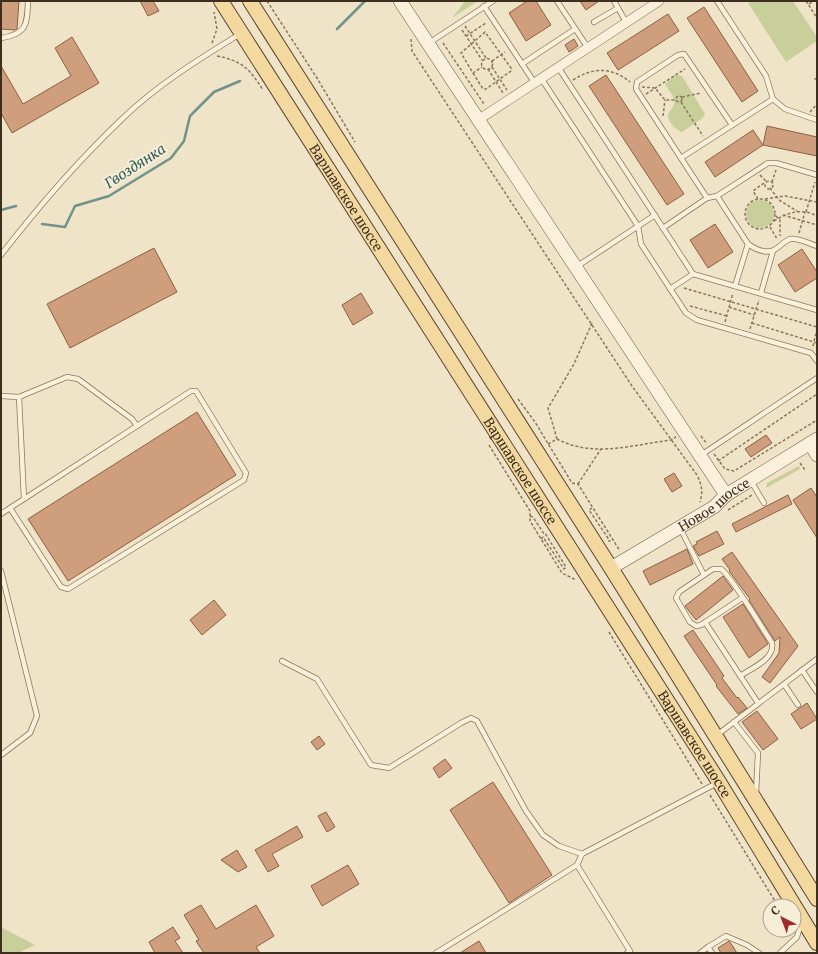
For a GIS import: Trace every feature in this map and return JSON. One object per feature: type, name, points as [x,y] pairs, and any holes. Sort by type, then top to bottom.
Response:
[{"type":"main road","name":"Варшавское шоссе","points":[[250,1],[610,568],[817,899]]},
{"type":"main road","name":"Варшавское шоссе","points":[[217,6],[242,34],[719,782],[790,898]]},
{"type":"main road","name":"Варшавское шоссе","points":[[802,918],[817,943]]},
{"type":"street","points":[[400,1],[685,433],[705,452],[726,495]]},
{"type":"street","points":[[478,120],[659,1]]},
{"type":"street","name":"Новое шоссе","points":[[610,568],[666,532],[680,528],[714,507],[726,495],[751,481],[813,441]]},
{"type":"street","points":[[813,441],[817,455]]},
{"type":"lane","points":[[1,38],[13,36],[23,30],[27,20],[28,1]]},
{"type":"lane","points":[[427,44],[493,1]]},
{"type":"lane","points":[[557,1],[588,48]]},
{"type":"lane","points":[[614,1],[626,22]]},
{"type":"lane","points":[[717,1],[766,76],[772,99],[785,109],[817,120]]},
{"type":"lane","points":[[484,6],[522,64],[538,80],[638,226],[641,244],[686,313],[692,318],[723,328],[811,353],[817,361]]},
{"type":"lane","points":[[594,22],[618,8]]},
{"type":"lane","points":[[522,64],[575,29]]},
{"type":"lane","points":[[1,255],[39,208],[81,160],[122,118],[166,82],[207,54],[242,34]]},
{"type":"lane","points":[[707,198],[641,97],[636,86],[641,79],[678,55],[681,54],[686,56],[732,125]]},
{"type":"lane","points":[[558,67],[693,274],[817,310]]},
{"type":"lane","points":[[681,158],[772,99]]},
{"type":"lane","points":[[663,228],[707,198],[717,196],[768,163],[778,164],[817,176]]},
{"type":"lane","points":[[717,196],[748,244],[759,250],[773,251]]},
{"type":"lane","points":[[575,267],[655,215]]},
{"type":"lane","points":[[761,293],[773,251],[790,239],[817,246]]},
{"type":"lane","points":[[735,286],[748,244]]},
{"type":"lane","points":[[670,289],[693,274]]},
{"type":"lane","points":[[1,396],[19,397],[67,377],[78,379],[132,419],[137,426]]},
{"type":"lane","points":[[705,452],[817,378]]},
{"type":"lane","points":[[1,514],[10,508],[191,391],[196,392],[246,473],[244,480],[68,589],[61,588],[10,508]]},
{"type":"lane","points":[[19,397],[24,499]]},
{"type":"lane","points":[[751,481],[764,503]]},
{"type":"lane","points":[[680,528],[704,575]]},
{"type":"lane","points":[[740,676],[768,658],[773,647],[742,598],[723,570],[713,569],[679,592],[676,598],[693,625],[701,625],[742,598]]},
{"type":"lane","points":[[1,571],[37,716],[30,733],[1,755]]},
{"type":"lane","points":[[705,622],[758,703]]},
{"type":"lane","points":[[716,736],[817,658]]},
{"type":"lane","points":[[282,661],[317,679],[371,765],[389,768],[470,718],[477,721],[526,811],[543,835],[559,846],[582,854]]},
{"type":"lane","points":[[802,670],[817,692]]},
{"type":"lane","points":[[784,684],[798,705]]},
{"type":"lane","points":[[734,722],[758,753],[755,799]]},
{"type":"lane","points":[[436,953],[577,865],[582,854],[719,782]]},
{"type":"lane","points":[[577,865],[630,951],[627,953]]},
{"type":"lane","points":[[700,953],[726,936],[759,953]]},
{"type":"lane","points":[[780,953],[797,938]]},
{"type":"lane","points":[[708,947],[712,953]]},
{"type":"path","points":[[267,1],[317,78],[356,145]]},
{"type":"path","points":[[806,1],[817,18]]},
{"type":"path","points":[[808,5],[814,1]]},
{"type":"path","points":[[217,6],[217,29],[207,54],[234,59],[244,65],[264,92]]},
{"type":"path","points":[[466,36],[493,19]]},
{"type":"path","points":[[460,22],[486,58],[492,61]]},
{"type":"path","points":[[460,22],[466,36],[482,60],[482,67]]},
{"type":"path","points":[[487,32],[512,72],[497,83],[485,89],[461,55],[475,41],[487,32]]},
{"type":"path","points":[[411,36],[412,51],[592,322],[632,386],[702,483],[702,493],[697,505]]},
{"type":"path","points":[[492,61],[512,48]]},
{"type":"path","points":[[482,60],[486,58]]},
{"type":"path","points":[[492,61],[492,67],[510,99]]},
{"type":"path","points":[[641,97],[692,64]]},
{"type":"path","points":[[473,73],[482,67]]},
{"type":"path","points":[[482,67],[488,69],[510,99]]},
{"type":"path","points":[[488,69],[492,67]]},
{"type":"path","points":[[568,83],[592,70],[604,70],[621,74],[636,86],[655,88],[665,100]]},
{"type":"path","points":[[817,78],[815,79],[817,83]]},
{"type":"path","points":[[676,100],[679,96],[682,97],[709,91]]},
{"type":"path","points":[[681,102],[682,97]]},
{"type":"path","points":[[665,100],[676,100],[681,102],[707,142]]},
{"type":"path","points":[[665,100],[662,115],[666,121]]},
{"type":"path","points":[[770,188],[773,186],[772,182],[778,164]]},
{"type":"path","points":[[797,240],[817,176]]},
{"type":"path","points":[[758,199],[753,191],[768,180],[772,182]]},
{"type":"path","points":[[764,183],[766,188],[770,188],[775,196],[786,206],[798,212]]},
{"type":"path","points":[[764,199],[773,206],[776,216],[770,227],[765,229],[755,229],[751,227],[745,218],[746,208],[749,204],[758,199],[785,196],[817,202]]},
{"type":"path","points":[[774,221],[783,215],[798,212],[806,212],[817,216]]},
{"type":"path","points":[[783,215],[817,225]]},
{"type":"path","points":[[770,227],[779,241],[781,226],[779,218],[776,216]]},
{"type":"path","points":[[675,286],[817,328],[811,353]]},
{"type":"path","points":[[723,328],[735,286]]},
{"type":"path","points":[[748,335],[761,293]]},
{"type":"path","points":[[679,302],[727,316]]},
{"type":"path","points":[[729,307],[754,315]]},
{"type":"path","points":[[557,439],[548,408],[578,357],[592,326],[592,322]]},
{"type":"path","points":[[752,323],[817,342]]},
{"type":"path","points":[[718,461],[817,394]]},
{"type":"path","points":[[517,398],[532,417],[572,483],[576,484],[593,507],[622,554]]},
{"type":"path","points":[[699,432],[705,452],[718,461],[725,469],[734,471],[817,421]]},
{"type":"path","points":[[557,439],[578,448],[617,450],[671,440],[685,433]]},
{"type":"path","points":[[548,444],[557,439]]},
{"type":"path","points":[[489,444],[530,511],[530,521],[562,573],[576,580]]},
{"type":"path","points":[[574,489],[601,449]]},
{"type":"path","points":[[589,510],[593,507]]},
{"type":"path","points":[[530,516],[533,517],[566,567],[564,568],[543,537],[541,539]]},
{"type":"path","points":[[606,628],[773,898]]},
{"type":"green space","points":[[465,1],[478,1],[452,18]]},
{"type":"green space","points":[[751,1],[793,1],[817,37],[817,41],[786,62],[748,3]]},
{"type":"green space","points":[[676,75],[682,76],[705,114],[703,118],[682,132],[673,125],[668,117],[674,105],[674,99],[665,84]]},
{"type":"green space","points":[[760,200],[770,204],[774,214],[770,224],[760,228],[750,224],[746,214],[750,204]]},
{"type":"green space","points":[[799,466],[800,469],[766,488],[767,483]]},
{"type":"green space","points":[[1,927],[35,945],[18,953],[1,953]]},
{"type":"building","points":[[1,1],[19,1],[17,29],[1,29]]},
{"type":"building","points":[[140,1],[153,1],[159,11],[148,16]]},
{"type":"building","points":[[527,1],[536,1],[551,25],[526,41],[509,13]]},
{"type":"building","points":[[580,1],[599,1],[586,10]]},
{"type":"building","points":[[704,7],[758,91],[742,102],[687,18]]},
{"type":"building","points":[[668,14],[679,31],[618,70],[607,53]]},
{"type":"building","points":[[72,37],[99,83],[12,133],[1,113],[1,66],[23,104],[71,76],[55,48]]},
{"type":"building","points":[[574,39],[578,46],[569,52],[565,45]]},
{"type":"building","points":[[606,75],[684,194],[667,205],[589,86]]},
{"type":"building","points":[[767,126],[817,137],[817,156],[763,145]]},
{"type":"building","points":[[753,130],[763,145],[715,177],[705,162]]},
{"type":"building","points":[[715,224],[733,252],[708,268],[690,240]]},
{"type":"building","points":[[154,248],[177,292],[70,348],[47,304]]},
{"type":"building","points":[[802,249],[817,272],[817,278],[795,292],[778,265]]},
{"type":"building","points":[[361,293],[373,313],[353,325],[342,305]]},
{"type":"building","points":[[197,412],[236,475],[68,581],[28,519]]},
{"type":"building","points":[[766,435],[772,443],[751,457],[745,449]]},
{"type":"building","points":[[674,473],[682,486],[672,492],[664,479]]},
{"type":"building","points":[[811,488],[817,497],[817,538],[793,500]]},
{"type":"building","points":[[788,495],[792,504],[736,532],[732,524]]},
{"type":"building","points":[[717,531],[724,544],[699,556],[693,546],[697,544],[696,542]]},
{"type":"building","points":[[687,549],[693,564],[650,585],[643,571]]},
{"type":"building","points":[[732,552],[798,646],[770,683],[762,677],[779,653],[780,637],[775,641],[749,600],[750,599],[722,559]]},
{"type":"building","points":[[723,576],[733,590],[696,620],[685,606]]},
{"type":"building","points":[[214,600],[226,615],[202,635],[190,620]]},
{"type":"building","points":[[743,604],[768,644],[749,658],[723,617]]},
{"type":"building","points":[[693,630],[724,676],[722,678],[737,698],[738,697],[747,708],[738,714],[716,686],[717,685],[684,636]]},
{"type":"building","points":[[807,703],[817,719],[801,729],[791,714]]},
{"type":"building","points":[[757,711],[778,739],[763,750],[742,722]]},
{"type":"building","points":[[319,736],[325,744],[317,750],[311,742]]},
{"type":"building","points":[[445,759],[452,768],[439,778],[433,768]]},
{"type":"building","points":[[493,782],[552,875],[509,903],[450,810]]},
{"type":"building","points":[[326,812],[335,827],[327,832],[318,816]]},
{"type":"building","points":[[297,826],[303,837],[272,854],[279,866],[268,872],[255,850]]},
{"type":"building","points":[[237,850],[247,867],[238,872],[221,860]]},
{"type":"building","points":[[348,865],[359,884],[322,906],[311,886]]},
{"type":"building","points":[[201,905],[216,929],[256,905],[274,936],[256,947],[260,953],[204,953],[196,941],[199,940],[184,915]]},
{"type":"building","points":[[173,927],[180,938],[175,941],[183,953],[155,953],[149,942]]},
{"type":"building","points":[[479,941],[486,953],[460,953]]},
{"type":"building","points":[[729,941],[737,953],[721,953],[718,948]]},
{"type":"waterway","name":"Гвоздянка","points":[[337,29],[365,1]]},
{"type":"waterway","name":"Гвоздянка","points":[[42,224],[65,227],[75,206],[109,196],[171,158],[184,141],[190,116],[214,92],[240,81]]},
{"type":"waterway","name":"Гвоздянка","points":[[1,210],[16,206]]}]
